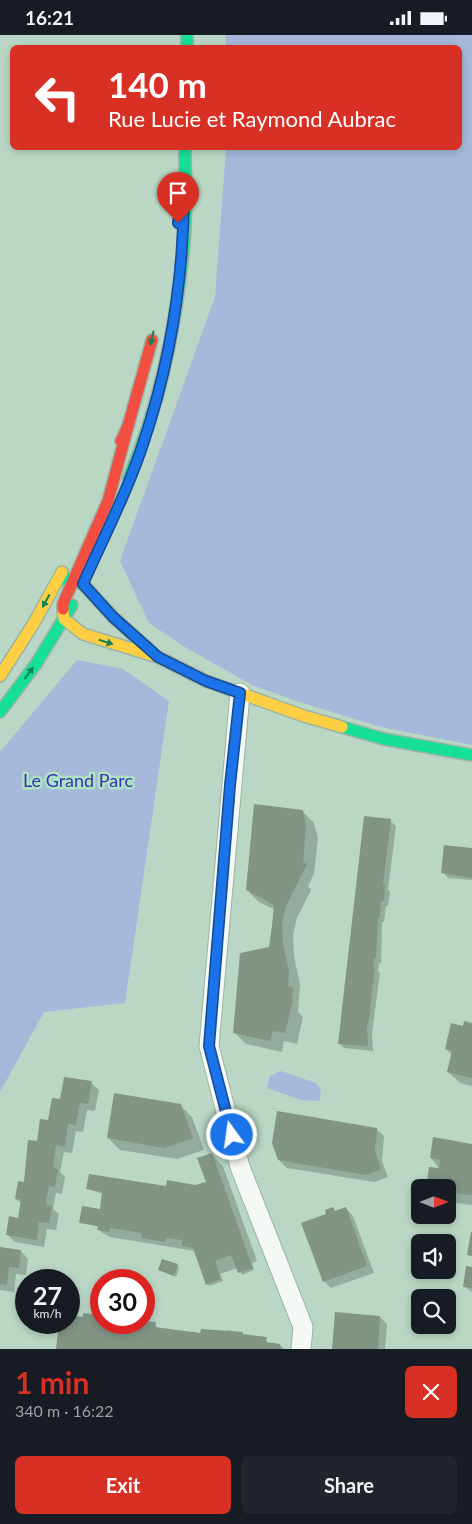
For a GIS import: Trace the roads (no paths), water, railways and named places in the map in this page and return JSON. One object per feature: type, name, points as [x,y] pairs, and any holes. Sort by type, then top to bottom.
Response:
[{"type":"main road","points":[[78,582],[123,491],[144,442],[164,366],[178,292],[184,240],[185,150]]},
{"type":"main road","points":[[170,259],[184,188]]},
{"type":"main road","points":[[0,712],[36,664],[64,619],[117,474],[155,326]]},
{"type":"main road","points":[[74,549],[128,426]]},
{"type":"main road","points":[[0,675],[34,623],[66,565]]},
{"type":"main road","points":[[57,581],[64,578],[78,582],[113,617],[158,657]]},
{"type":"main road","points":[[64,619],[83,634],[158,657],[206,681],[304,716],[384,739],[472,755]]},
{"type":"street","points":[[240,693],[230,785],[209,1046],[240,1167],[303,1327],[302,1349]]},
{"type":"park label","name":"Le Grand Parc","points":[[78,781]]}]
